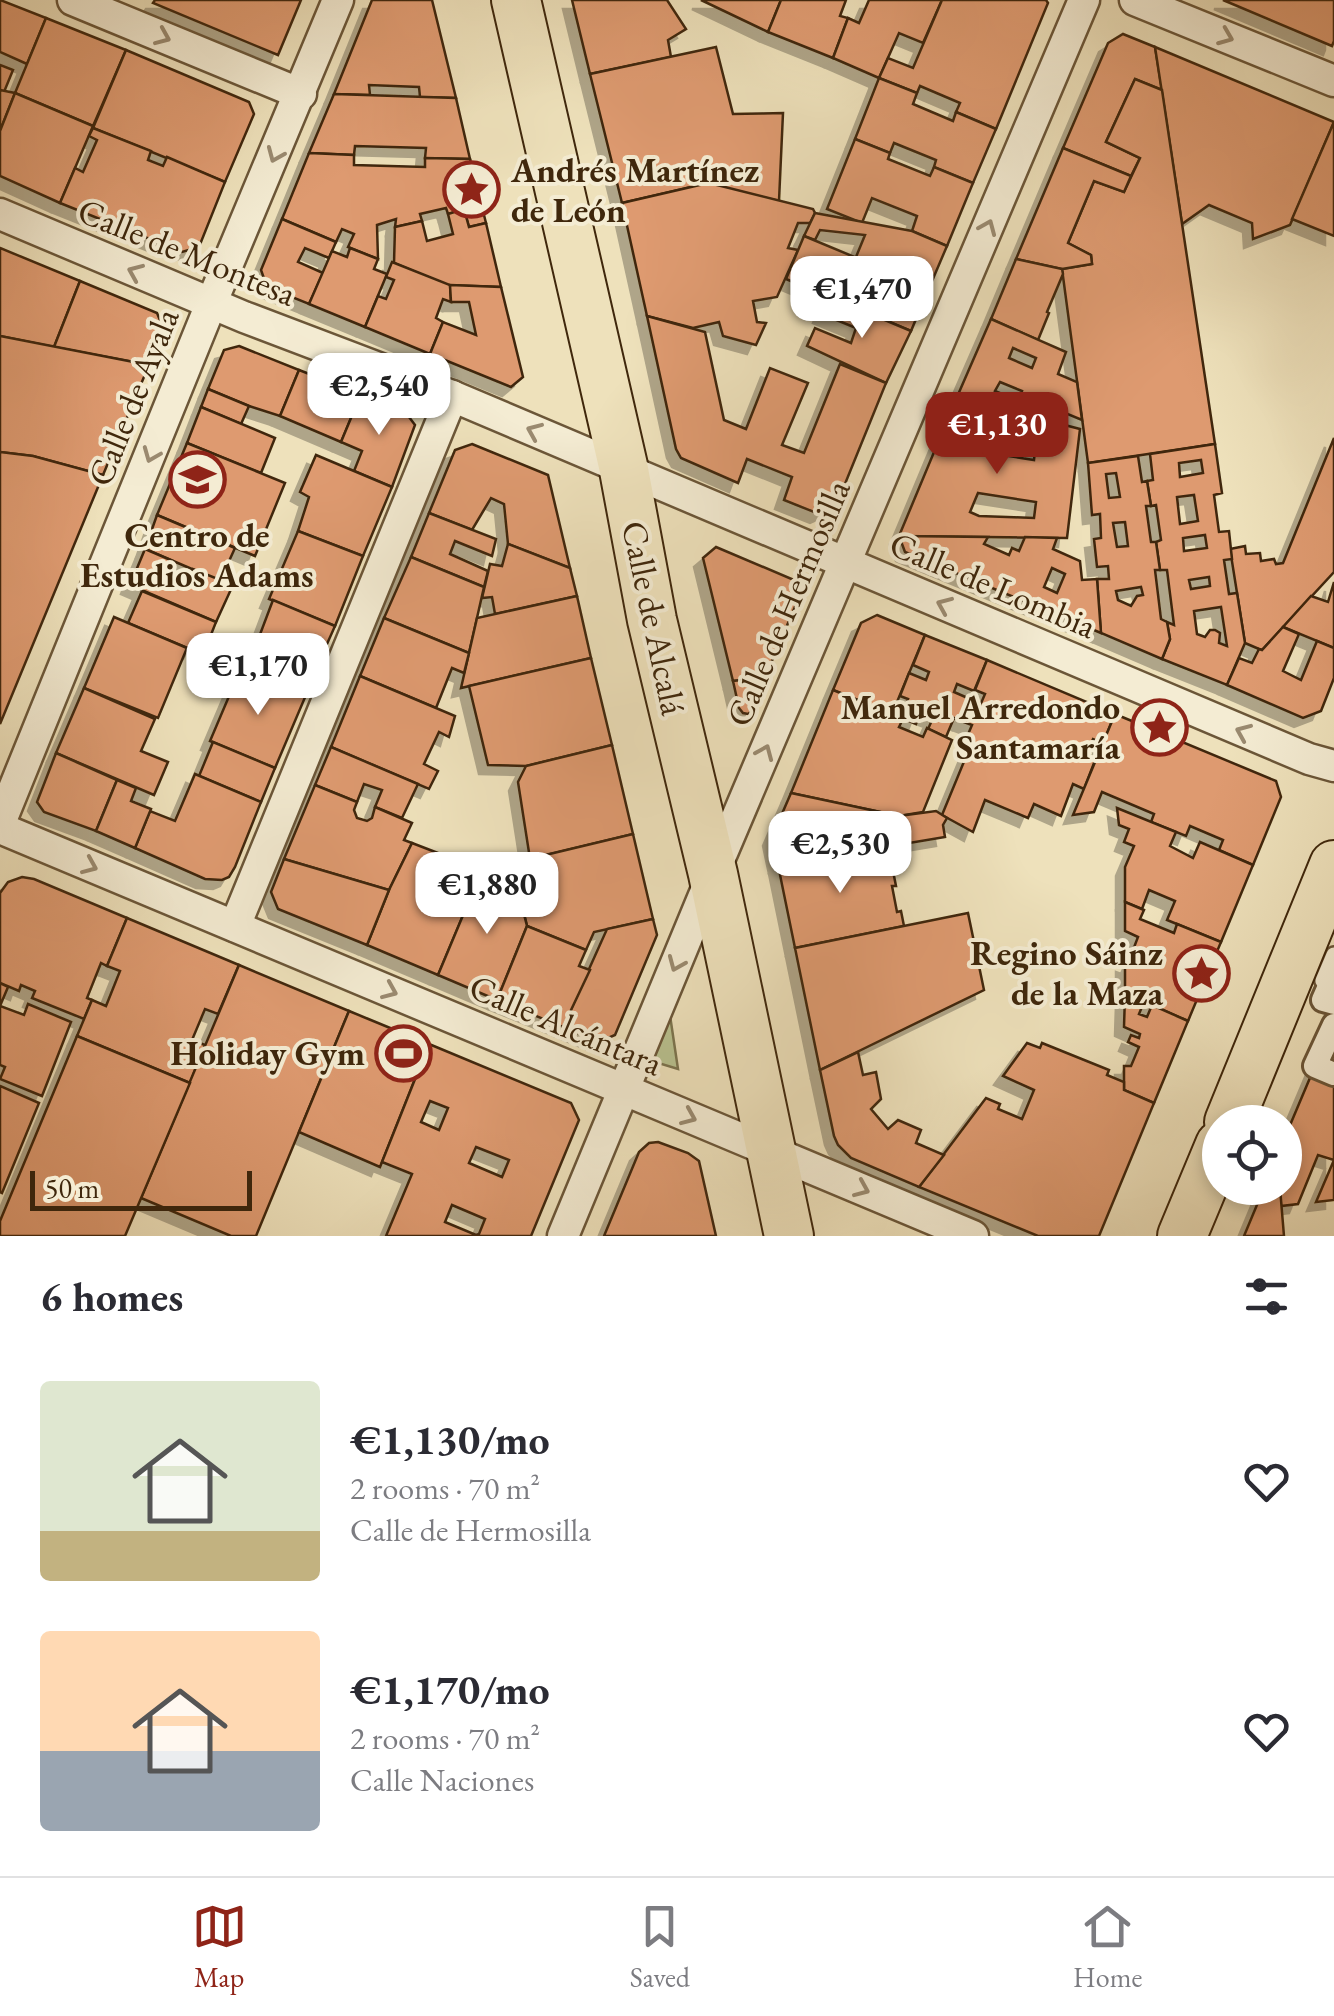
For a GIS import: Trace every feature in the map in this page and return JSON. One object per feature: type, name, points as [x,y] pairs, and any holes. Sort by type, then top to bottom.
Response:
[{"type":"main road","name":"Calle de Alcalá","points":[[516,0],[624,470],[652,620],[713,874],[788,1236]]},
{"type":"main road","points":[[1237,1105],[1334,865]]},
{"type":"main road","points":[[1182,1236],[1202,1188]]},
{"type":"street","points":[[72,0],[300,94]]},
{"type":"street","name":"Calle de Ayala","points":[[0,826],[338,0]]},
{"type":"street","name":"Calle de Hermosilla","points":[[563,1236],[1084,0]]},
{"type":"street","points":[[1135,0],[1334,81]]},
{"type":"street","name":"Calle de Montesa","points":[[0,214],[211,304],[452,396],[624,470]]},
{"type":"street","points":[[234,926],[452,396]]},
{"type":"street","name":"Calle de Lombia","points":[[624,470],[1309,759],[1334,766]]},
{"type":"street","name":"Calle Alcántara","points":[[0,826],[973,1236]]},
{"type":"street","points":[[1326,998],[1323,1000],[1334,974]]},
{"type":"street","points":[[1334,1025],[1315,1066],[1334,1074]]},
{"type":"lane","points":[[1326,998],[1334,954]]},
{"type":"green space","points":[[668,1002],[678,1069],[645,1059]]},
{"type":"building","points":[[0,0],[46,18],[27,64],[0,52]]},
{"type":"building","points":[[301,0],[278,55],[153,3]]},
{"type":"building","points":[[372,0],[432,0],[456,98],[420,97],[419,87],[369,85],[370,95],[334,94]]},
{"type":"building","points":[[572,0],[667,0],[686,29],[668,40],[671,57],[590,74]]},
{"type":"building","points":[[701,0],[781,0],[768,32]]},
{"type":"building","points":[[781,0],[846,0],[840,16],[848,18],[833,58],[768,32]]},
{"type":"building","points":[[869,0],[942,0],[923,43],[899,33],[879,78],[833,58],[848,18],[859,23]]},
{"type":"building","points":[[942,0],[1048,3],[996,129],[956,112],[960,103],[920,86],[917,93],[879,78],[888,58],[913,68]]},
{"type":"building","points":[[1223,0],[1334,0],[1334,41],[1332,46]]},
{"type":"building","points":[[46,18],[126,50],[93,126],[15,93]]},
{"type":"building","points":[[1123,34],[1155,47],[1162,90],[1135,79],[1106,142],[1140,158],[1131,176],[1063,148],[1108,43]]},
{"type":"building","points":[[716,47],[733,114],[783,113],[779,201],[704,184],[622,203],[590,74]]},
{"type":"building","points":[[1155,47],[1334,122],[1290,225],[1253,239],[1252,223],[1209,205],[1182,224]]},
{"type":"building","points":[[126,50],[249,102],[254,114],[225,182],[93,128]]},
{"type":"building","points":[[0,65],[13,70],[4,92],[0,90]]},
{"type":"building","points":[[879,78],[917,93],[913,104],[953,121],[956,112],[996,129],[973,183],[934,167],[936,160],[894,143],[890,153],[855,139]]},
{"type":"building","points":[[1135,79],[1162,90],[1215,444],[1088,463],[1062,269],[1092,264],[1091,255],[1068,243],[1094,181],[1124,192],[1140,158],[1106,142]]},
{"type":"building","points":[[0,90],[15,93],[0,131]]},
{"type":"building","points":[[15,93],[93,126],[60,203],[0,176],[0,131]]},
{"type":"building","points":[[334,94],[456,98],[470,159],[425,158],[426,148],[355,146],[354,155],[309,153]]},
{"type":"building","points":[[1334,122],[1334,236],[1292,219]]},
{"type":"building","points":[[93,128],[151,151],[148,160],[163,166],[167,157],[225,182],[199,247],[182,252],[60,203],[75,168],[83,172],[97,140],[89,136]]},
{"type":"building","points":[[855,139],[890,153],[888,159],[930,176],[934,167],[973,183],[947,246],[912,231],[917,216],[872,198],[862,223],[827,209]]},
{"type":"building","points":[[1063,148],[1131,176],[1124,192],[1094,181],[1068,243],[1091,255],[1092,264],[1062,269],[1016,259]]},
{"type":"building","points":[[309,153],[354,155],[354,165],[425,167],[425,158],[470,159],[486,223],[469,227],[464,209],[448,214],[446,208],[420,214],[422,221],[395,227],[396,219],[377,225],[378,259],[348,247],[354,234],[342,229],[336,242],[282,219]]},
{"type":"building","points":[[704,184],[813,209],[815,213],[810,223],[798,223],[788,248],[798,250],[777,297],[753,301],[757,322],[766,323],[756,345],[723,336],[719,322],[693,328],[647,316],[622,203]]},
{"type":"building","points":[[464,209],[469,227],[486,223],[501,287],[446,285],[394,263],[395,227],[422,221],[427,241],[453,234],[448,214]]},
{"type":"building","points":[[815,213],[912,231],[947,246],[929,288],[856,257],[865,235],[820,230],[815,240],[804,236]]},
{"type":"building","points":[[282,219],[336,242],[329,258],[305,248],[298,262],[323,273],[309,304],[267,287],[261,270]]},
{"type":"building","points":[[804,236],[929,288],[911,331],[786,279]]},
{"type":"building","points":[[0,248],[80,281],[54,347],[0,336]]},
{"type":"building","points":[[350,248],[378,259],[374,269],[387,274],[365,327],[309,304],[332,251],[347,257]]},
{"type":"building","points":[[1016,259],[1062,269],[1038,340],[991,319]]},
{"type":"building","points":[[392,262],[450,285],[451,302],[443,299],[436,318],[443,322],[430,354],[365,327],[378,296],[386,299],[394,280],[386,277]]},
{"type":"building","points":[[80,281],[157,313],[164,330],[149,365],[54,347]]},
{"type":"building","points":[[450,285],[501,287],[523,377],[511,387],[430,354],[443,322],[476,335],[469,302],[451,302]]},
{"type":"building","points":[[830,297],[911,331],[886,383],[807,346],[815,328],[851,343],[856,328],[822,314]]},
{"type":"building","points":[[647,316],[705,332],[724,420],[746,429],[770,368],[808,383],[782,445],[804,453],[840,364],[886,383],[836,506],[819,514],[784,500],[792,477],[747,459],[738,483],[681,458]]},
{"type":"building","points":[[991,319],[1066,352],[1058,374],[1077,382],[1082,420],[1046,405],[1039,419],[957,397]],"holes":[[[1013,348],[1036,358],[1032,368],[1009,358]],[[1000,382],[1022,391],[1018,401],[995,391]]]},
{"type":"building","points":[[0,336],[149,365],[103,475],[33,456],[0,452]]},
{"type":"building","points":[[239,346],[299,370],[280,416],[208,389],[224,350]]},
{"type":"building","points":[[299,370],[361,394],[341,442],[280,416]]},
{"type":"building","points":[[208,389],[249,406],[241,424],[201,407]]},
{"type":"building","points":[[361,394],[403,409],[415,425],[392,487],[354,471],[362,451],[341,442]]},
{"type":"building","points":[[957,397],[1080,429],[1067,538],[899,536]],"holes":[[[1006,432],[1036,439],[1034,460],[996,454]],[[978,493],[1036,502],[1034,518],[979,516],[970,512]]]},
{"type":"building","points":[[201,407],[275,438],[261,473],[187,443]]},
{"type":"building","points":[[1334,438],[1334,572],[1259,649],[1245,643],[1230,549],[1245,546],[1246,554],[1260,553],[1261,561],[1274,559],[1276,564],[1283,563]]},
{"type":"building","points":[[187,443],[285,483],[255,556],[157,515]]},
{"type":"building","points":[[472,444],[548,475],[570,568],[508,544],[504,504],[491,498],[472,530],[429,513],[455,450]]},
{"type":"building","points":[[1215,444],[1222,493],[1214,495],[1219,532],[1229,531],[1232,559],[1224,560],[1229,594],[1237,593],[1245,643],[1227,685],[1162,659],[1170,639],[1167,622],[1174,625],[1167,570],[1160,570],[1156,505],[1151,506],[1147,481],[1153,480],[1150,454]],"holes":[[[1201,460],[1203,473],[1180,477],[1179,463]],[[1194,495],[1198,521],[1180,524],[1177,497]],[[1205,535],[1207,548],[1184,551],[1183,538]],[[1209,577],[1210,586],[1191,589],[1189,580]],[[1221,607],[1227,646],[1219,643],[1220,633],[1215,630],[1205,637],[1197,634],[1194,611]]]},
{"type":"building","points":[[0,452],[33,456],[103,475],[0,724]]},
{"type":"building","points":[[316,455],[392,487],[363,556],[298,531],[309,497],[300,492]]},
{"type":"building","points":[[1138,456],[1151,506],[1146,506],[1160,570],[1155,570],[1161,619],[1167,622],[1170,639],[1162,659],[1101,633],[1097,579],[1109,579],[1108,566],[1097,567],[1094,539],[1101,538],[1100,514],[1092,515],[1088,463]],"holes":[[[1116,473],[1120,497],[1109,498],[1106,474]],[[1125,522],[1128,546],[1117,547],[1113,523]],[[1141,587],[1143,595],[1137,596],[1131,606],[1118,600],[1116,591]]]},
{"type":"building","points":[[429,513],[496,539],[492,556],[455,541],[450,554],[488,571],[484,587],[411,557]]},
{"type":"building","points":[[157,515],[235,548],[220,581],[145,549]]},
{"type":"building","points":[[298,531],[363,556],[335,626],[269,599]]},
{"type":"building","points":[[899,536],[988,537],[984,544],[1009,555],[1012,548],[1019,551],[1025,537],[1057,538],[1053,549],[1080,561],[1082,580],[1097,579],[1101,633],[905,552]],"holes":[[[1052,568],[1065,574],[1057,593],[1044,587]]]},
{"type":"building","points":[[508,544],[570,568],[577,596],[495,614],[492,597],[482,598],[490,564],[502,566]]},
{"type":"building","points":[[716,547],[794,580],[800,595],[765,677],[733,681],[703,558]]},
{"type":"building","points":[[145,549],[173,561],[168,575],[187,583],[193,569],[233,585],[216,622],[130,585]]},
{"type":"building","points":[[411,557],[484,587],[469,653],[384,618]]},
{"type":"building","points":[[1334,582],[1334,648],[1283,627],[1311,596],[1328,602]]},
{"type":"building","points":[[142,591],[216,622],[207,645],[197,640],[192,650],[128,623]]},
{"type":"building","points":[[577,596],[591,658],[461,688],[477,618]]},
{"type":"building","points":[[273,600],[335,626],[319,662],[259,637]]},
{"type":"building","points":[[877,615],[925,635],[892,714],[833,690],[861,623]]},
{"type":"building","points":[[114,617],[187,648],[158,718],[84,688]]},
{"type":"building","points":[[384,618],[469,653],[464,673],[452,668],[436,708],[360,676]]},
{"type":"building","points":[[1283,627],[1299,634],[1283,671],[1301,680],[1317,641],[1334,648],[1334,678],[1321,711],[1303,718],[1227,685],[1239,658],[1252,663],[1259,649]]},
{"type":"building","points":[[925,635],[987,660],[974,691],[957,684],[954,692],[970,699],[961,721],[954,718],[946,737],[928,729],[933,718],[920,713],[916,724],[900,717],[908,699],[900,696],[909,673],[926,680],[929,672],[913,665]]},
{"type":"building","points":[[259,637],[319,662],[306,695],[244,669]]},
{"type":"building","points":[[591,658],[612,745],[526,766],[488,765],[469,686]]},
{"type":"building","points":[[987,660],[1115,714],[1103,743],[1093,739],[1086,754],[1096,758],[1084,789],[1073,784],[1061,816],[1034,804],[1028,818],[985,800],[973,832],[942,815],[970,747],[964,744],[972,725],[961,721],[968,704],[979,708],[985,694],[975,690]]},
{"type":"building","points":[[241,668],[306,695],[275,768],[210,741]]},
{"type":"building","points":[[360,676],[455,716],[449,737],[439,732],[424,764],[438,771],[429,789],[331,747]]},
{"type":"building","points":[[765,677],[752,711],[743,713],[733,681]]},
{"type":"building","points":[[84,688],[155,719],[141,751],[168,762],[154,795],[56,753]]},
{"type":"building","points":[[833,690],[900,717],[903,719],[899,727],[923,737],[927,728],[952,740],[923,812],[899,816],[791,793]]},
{"type":"building","points":[[1115,714],[1276,781],[1281,797],[1253,865],[1219,850],[1223,840],[1190,826],[1186,836],[1151,822],[1154,814],[1102,792],[1094,812],[1073,815]]},
{"type":"building","points":[[213,742],[275,768],[261,802],[199,776]]},
{"type":"building","points":[[612,745],[633,834],[530,859],[518,782],[526,766]]},
{"type":"building","points":[[331,747],[418,784],[402,818],[375,807],[382,790],[364,784],[357,802],[315,785]]},
{"type":"building","points":[[56,753],[117,780],[96,831],[44,812],[37,802]]},
{"type":"building","points":[[195,774],[261,802],[235,867],[222,880],[205,879],[135,848],[150,811],[175,821]]},
{"type":"building","points":[[117,780],[136,788],[131,801],[151,809],[135,848],[96,831]]},
{"type":"building","points":[[315,785],[357,802],[357,818],[372,818],[375,807],[412,823],[404,840],[412,843],[389,890],[284,859]]},
{"type":"building","points":[[791,793],[899,816],[936,811],[947,818],[943,825],[945,837],[778,865],[772,837]]},
{"type":"building","points":[[1117,808],[1176,832],[1170,846],[1193,858],[1200,842],[1253,865],[1221,942],[1167,920],[1175,901],[1149,890],[1142,909],[1125,902],[1125,867],[1134,846],[1124,842],[1129,829],[1119,825]]},
{"type":"building","points":[[633,834],[653,919],[594,932],[586,950],[527,926],[512,863]]},
{"type":"building","points":[[412,843],[482,870],[438,975],[367,945]]},
{"type":"building","points":[[888,846],[897,912],[901,911],[904,926],[795,948],[778,865]]},
{"type":"building","points":[[284,859],[389,890],[367,945],[278,909],[271,892]]},
{"type":"building","points":[[482,870],[517,887],[527,926],[497,1000],[438,975]]},
{"type":"building","points":[[22,877],[127,918],[107,966],[101,963],[87,998],[92,1000],[84,1019],[32,998],[35,991],[21,985],[19,991],[0,983],[0,893],[8,882]]},
{"type":"building","points":[[1125,902],[1144,910],[1140,919],[1174,933],[1177,924],[1221,942],[1188,1021],[1149,1004],[1155,991],[1146,988],[1140,1001],[1125,995],[1125,963],[1130,965],[1138,937],[1125,931]]},
{"type":"building","points":[[968,913],[984,990],[820,1070],[795,948]]},
{"type":"building","points":[[127,918],[239,965],[218,1014],[205,1009],[192,1040],[205,1045],[190,1083],[77,1036],[92,1000],[106,1006],[120,971],[107,966]]},
{"type":"building","points":[[653,919],[657,935],[615,1035],[599,1042],[563,1027],[607,929]]},
{"type":"building","points":[[527,926],[586,950],[579,966],[590,970],[563,1027],[497,1000]]},
{"type":"building","points":[[239,965],[349,1011],[256,1236],[231,1236],[141,1198]]},
{"type":"building","points":[[0,983],[8,987],[0,1006]]},
{"type":"building","points":[[1125,995],[1144,1002],[1139,1014],[1147,1017],[1152,1005],[1188,1021],[1154,1103],[1124,1090],[1124,1066],[1131,1066],[1139,1047],[1128,1042],[1131,1035],[1139,1038],[1140,1034],[1124,1027]]},
{"type":"building","points":[[28,1004],[71,1022],[42,1096],[0,1079],[5,1067],[0,1065],[0,1006],[24,1015]]},
{"type":"building","points":[[349,1011],[429,1044],[380,1167],[299,1132]]},
{"type":"building","points":[[77,1036],[190,1083],[125,1236],[0,1236],[0,1221]]},
{"type":"building","points":[[1027,1043],[1040,1048],[1042,1043],[1109,1070],[1107,1075],[1124,1082],[1124,1090],[1154,1103],[1099,1236],[1038,1236],[919,1187],[986,1098],[1000,1104],[998,1109],[1022,1119],[1034,1090],[1003,1076]]},
{"type":"building","points":[[429,1044],[571,1103],[579,1120],[531,1236],[386,1236],[412,1174],[382,1162]],"holes":[[[430,1101],[448,1108],[439,1130],[421,1122]],[[476,1147],[509,1160],[502,1177],[469,1163]],[[452,1205],[485,1219],[476,1235],[445,1222]]]},
{"type":"building","points":[[858,1052],[863,1075],[876,1072],[881,1099],[871,1109],[888,1129],[898,1120],[921,1130],[916,1143],[944,1155],[919,1187],[851,1158],[838,1145],[820,1070]]},
{"type":"building","points":[[1315,1066],[1334,1074],[1334,1160],[1318,1155],[1302,1194],[1302,1105],[1299,1105]]},
{"type":"building","points":[[0,1086],[39,1103],[2,1193],[0,1192]]},
{"type":"building","points":[[658,1142],[699,1161],[716,1236],[604,1236],[639,1152],[649,1143]]},
{"type":"building","points":[[1334,1160],[1334,1200],[1316,1202]]},
{"type":"building","points":[[1257,1205],[1281,1205],[1284,1236],[1244,1236]]},
{"type":"place","name":"Andrés Martínez de León","points":[[472,190]]},
{"type":"place","name":"Centro de Estudios Adams","points":[[197,479]]},
{"type":"place","name":"Manuel Arredondo Santamaría","points":[[1159,727]]},
{"type":"place","name":"Regino Sáinz de la Maza","points":[[1202,973]]},
{"type":"place","name":"Holiday Gym","points":[[404,1053]]}]
